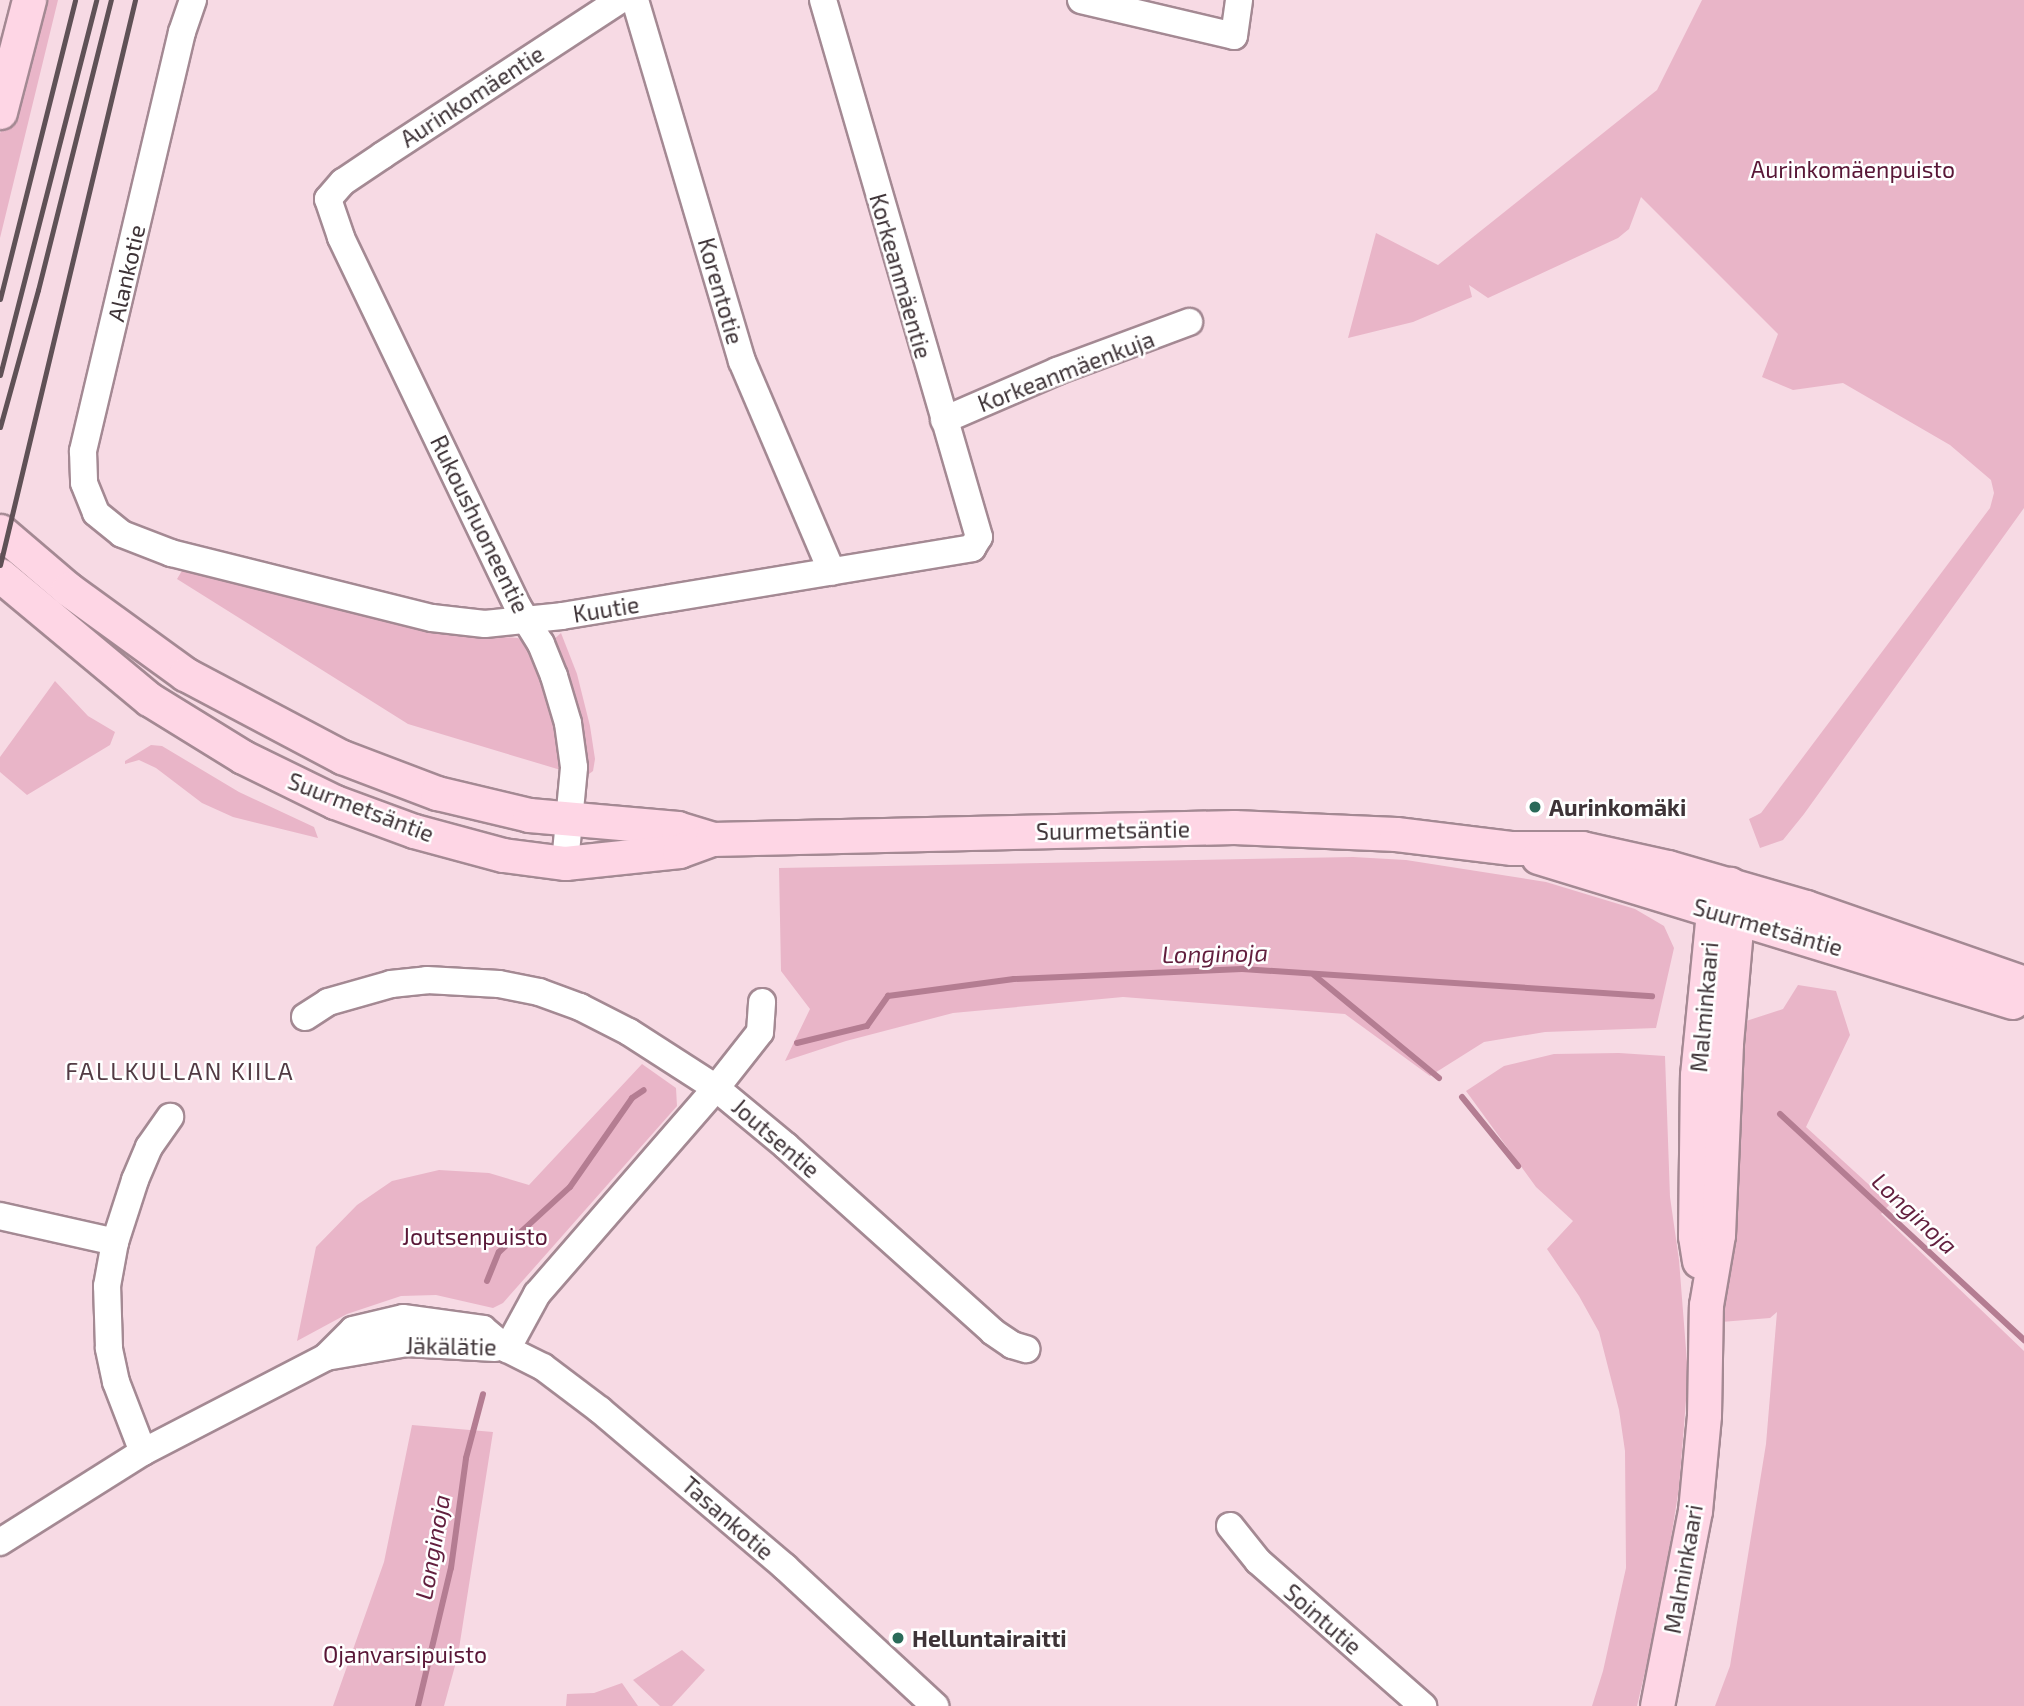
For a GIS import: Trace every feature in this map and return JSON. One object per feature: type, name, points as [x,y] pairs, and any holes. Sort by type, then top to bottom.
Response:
[{"type":"main road","points":[[0,112],[29,0]]},
{"type":"main road","name":"Suurmetsäntie","points":[[0,531],[68,589],[185,674],[342,757],[437,793],[529,815],[571,821],[677,828],[712,839]]},
{"type":"main road","name":"Suurmetsäntie","points":[[0,575],[51,621],[149,699],[243,757],[334,802],[414,831],[490,852],[565,863],[679,851],[712,839],[1234,827],[1396,834],[1512,848],[1727,904],[2024,1005]]},
{"type":"main road","name":"Suurmetsäntie","points":[[1727,904],[1806,907],[2024,983]]},
{"type":"main road","name":"Malminkaari","points":[[1657,1706],[1695,1511],[1704,1415],[1706,1305],[1695,1236],[1697,1075],[1727,904]]},
{"type":"street","name":"Alankotie","points":[[122,534],[96,513],[84,483],[83,451],[182,32],[193,0]]},
{"type":"street","name":"Aurinkomäentie","points":[[328,199],[343,182],[620,0]]},
{"type":"street","name":"Korentotie","points":[[635,0],[742,361],[832,572]]},
{"type":"street","name":"Korkeanmäentie","points":[[823,0],[979,537],[971,548]]},
{"type":"street","points":[[1081,0],[1234,36],[1239,0]]},
{"type":"street","name":"Rukoushuoneentie","points":[[328,199],[341,237],[550,665],[568,723],[575,780],[565,863]]},
{"type":"street","name":"Korkeanmäenkuja","points":[[944,420],[1057,371],[1188,322]]},
{"type":"street","name":"Kuutie","points":[[122,534],[171,553],[432,618],[485,624],[527,621],[971,548]]},
{"type":"street","points":[[305,1017],[328,1002],[391,984],[427,980],[499,984],[540,992],[580,1007],[629,1032],[716,1088],[760,1032],[761,1002]]},
{"type":"street","name":"Joutsentie","points":[[508,1349],[537,1294],[716,1088],[786,1146],[993,1332],[1012,1345],[1026,1349]]},
{"type":"street","points":[[143,1452],[116,1382],[109,1348],[107,1286],[115,1242],[149,1147],[170,1117]]},
{"type":"street","points":[[0,1216],[115,1242]]},
{"type":"street","name":"Jäkälätie","points":[[0,1542],[143,1452],[326,1357],[353,1330],[403,1318],[483,1329],[508,1349]]},
{"type":"street","name":"Tasankotie","points":[[508,1349],[534,1361],[600,1410],[785,1567],[935,1706]]},
{"type":"street","name":"Sointutie","points":[[1230,1526],[1258,1562],[1423,1706]]},
{"type":"green space","points":[[41,0],[58,0],[0,238],[0,133],[7,122]]},
{"type":"green space","name":"Aurinkomäenpuisto","points":[[1702,0],[2024,0],[2024,508],[1804,814],[1783,840],[1760,848],[1749,819],[1761,813],[1990,508],[1994,493],[1991,480],[1950,445],[1843,383],[1793,390],[1762,377],[1778,334],[1641,197],[1629,229],[1618,238],[1488,298],[1469,285],[1472,297],[1413,322],[1348,338],[1376,233],[1438,265],[1657,90]]},
{"type":"green space","points":[[183,569],[454,633],[518,638],[529,646],[549,693],[564,771],[408,724],[177,579]]},
{"type":"green space","points":[[561,633],[577,674],[590,726],[595,759],[593,771],[589,774],[582,774],[552,641]]},
{"type":"green space","points":[[55,681],[88,716],[115,732],[110,745],[27,795],[0,772],[0,757]]},
{"type":"green space","points":[[151,745],[162,746],[239,792],[314,827],[318,838],[233,817],[202,803],[156,768],[139,760],[125,764],[125,761]]},
{"type":"green space","points":[[1353,857],[1406,860],[1546,882],[1635,909],[1664,926],[1674,948],[1656,1028],[1545,1032],[1484,1042],[1430,1076],[1345,1014],[1123,997],[953,1013],[846,1041],[785,1061],[810,1009],[781,971],[779,868]]},
{"type":"green space","points":[[1798,985],[1836,991],[1850,1035],[1806,1127],[1890,1204],[1881,1214],[2024,1351],[2024,1706],[1715,1706],[1730,1666],[1766,1444],[1777,1312],[1770,1318],[1721,1322],[1737,1024],[1783,1009]]},
{"type":"green space","points":[[1619,1053],[1665,1056],[1670,1197],[1679,1260],[1688,1375],[1679,1488],[1660,1607],[1637,1706],[1592,1706],[1603,1671],[1626,1568],[1625,1451],[1619,1410],[1599,1332],[1579,1296],[1547,1249],[1573,1221],[1536,1187],[1466,1091],[1504,1066],[1554,1054]]},
{"type":"green space","name":"Joutsenpuisto","points":[[642,1064],[676,1088],[677,1106],[503,1303],[493,1308],[436,1295],[401,1296],[347,1314],[297,1341],[316,1247],[357,1205],[392,1181],[439,1170],[489,1173],[529,1185]]},
{"type":"green space","name":"Ojanvarsipuisto","points":[[412,1425],[493,1432],[458,1655],[444,1706],[333,1706],[384,1562]]},
{"type":"green space","points":[[682,1650],[705,1670],[672,1706],[660,1706],[633,1680]]},
{"type":"green space","points":[[622,1683],[638,1706],[566,1706],[567,1694],[594,1693]]},
{"type":"waterway","name":"Longinoja","points":[[797,1043],[867,1026],[888,996],[1014,979],[1242,969],[1652,996]]},
{"type":"waterway","points":[[1314,975],[1439,1078]]},
{"type":"waterway","name":"Longinoja","points":[[487,1281],[499,1252],[570,1187],[632,1098],[644,1090]]},
{"type":"waterway","points":[[1462,1097],[1518,1166]]},
{"type":"waterway","name":"Longinoja","points":[[1780,1114],[2024,1340]]},
{"type":"waterway","name":"Longinoja","points":[[418,1706],[451,1568],[466,1458],[483,1394]]},
{"type":"railway","points":[[0,299],[75,0]]},
{"type":"railway","points":[[0,375],[96,0]]},
{"type":"railway","points":[[0,427],[38,290],[111,0]]},
{"type":"railway","points":[[0,565],[135,0]]},
{"type":"place","name":"Aurinkomäki","points":[[1535,807]]},
{"type":"place","name":"Helluntairaitti","points":[[898,1638]]},
{"type":"district","name":"FALLKULLAN KIILA","points":[[180,1071]]}]
